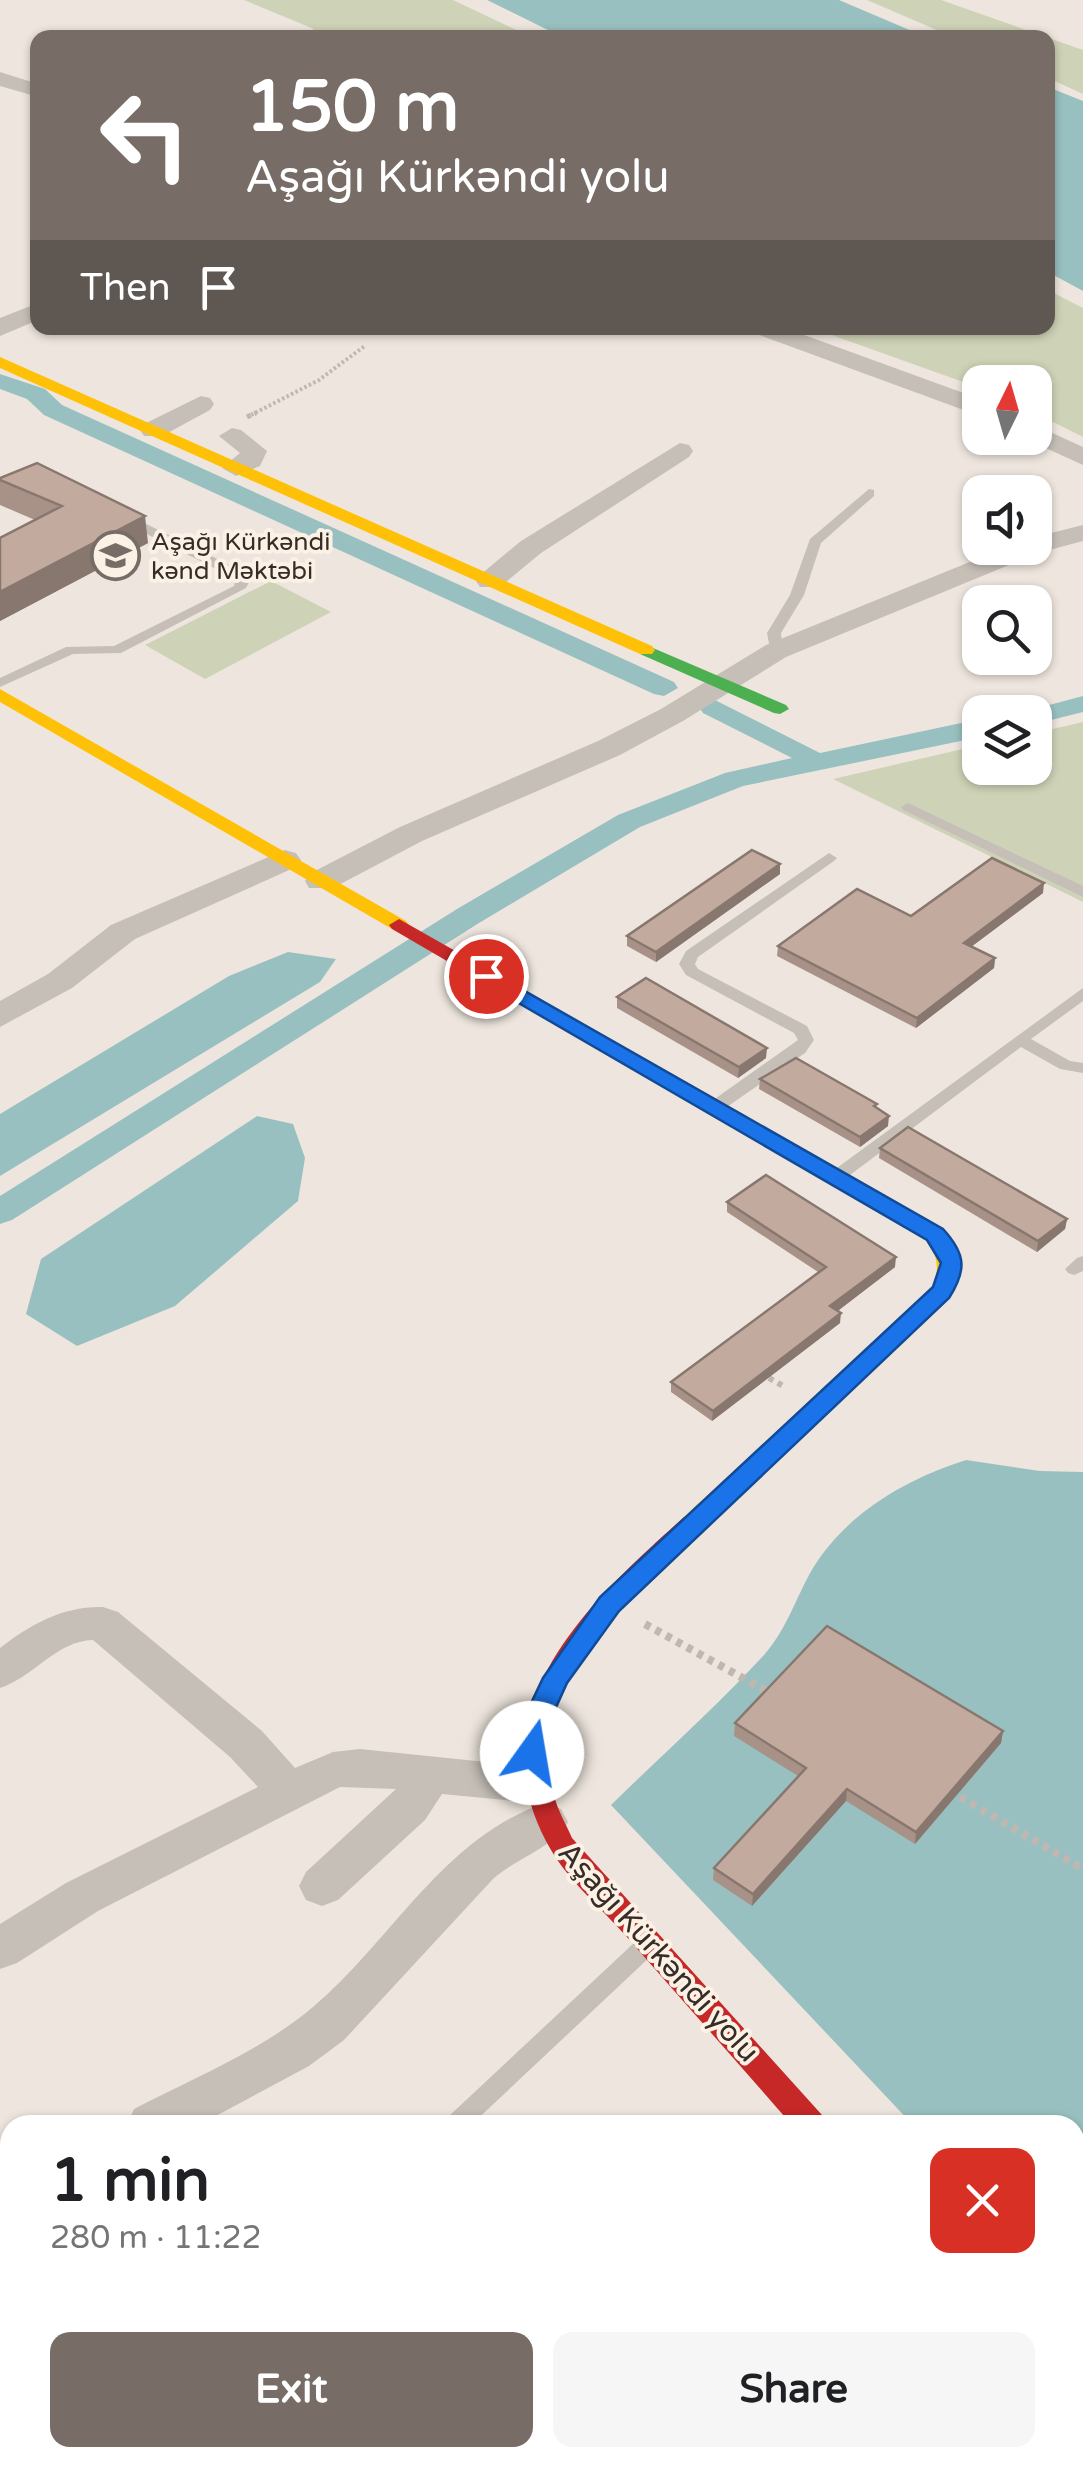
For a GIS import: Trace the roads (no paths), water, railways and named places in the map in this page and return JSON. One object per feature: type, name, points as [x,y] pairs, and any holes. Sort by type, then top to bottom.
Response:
[{"type":"street","points":[[0,78],[30,88]]},
{"type":"street","points":[[0,328],[30,314]]},
{"type":"street","points":[[782,335],[962,401]]},
{"type":"street","points":[[0,362],[780,708]]},
{"type":"street","points":[[153,430],[201,404]]},
{"type":"street","points":[[232,436],[254,451],[254,456],[236,468]]},
{"type":"street","points":[[1052,442],[1083,457]]},
{"type":"street","points":[[490,581],[542,540],[680,451]]},
{"type":"street","points":[[1052,541],[1083,533]]},
{"type":"street","points":[[321,881],[412,834],[608,748],[776,651],[986,565]]},
{"type":"street","points":[[0,694],[935,1234],[947,1248],[952,1263],[950,1278],[941,1293],[610,1604],[576,1646],[540,1714],[532,1753],[540,1803]]},
{"type":"street","points":[[0,1016],[60,982],[123,932],[284,860]]},
{"type":"street","points":[[0,1671],[64,1626],[80,1621],[103,1624],[246,1744],[287,1793]]},
{"type":"street","points":[[0,1949],[82,1897],[333,1770],[360,1767],[430,1774],[540,1803]]},
{"type":"street","points":[[322,1886],[408,1807],[430,1774]]},
{"type":"street","points":[[171,2115],[292,2051],[327,2024],[540,1803]]},
{"type":"street","name":"Aşağı Kürkəndi yolu","points":[[540,1803],[649,1943],[802,2115]]},
{"type":"lane","points":[[776,651],[774,632],[797,596],[815,542],[869,493]]},
{"type":"lane","points":[[0,684],[70,650],[116,650],[239,588],[242,582],[237,574],[121,516]]},
{"type":"lane","points":[[908,808],[1083,892]]},
{"type":"lane","points":[[715,1107],[799,1050],[806,1040],[802,1030],[692,972],[687,964],[692,954],[829,858]]},
{"type":"lane","points":[[836,1177],[1083,994]]},
{"type":"lane","points":[[1020,1040],[1066,1065],[1083,1068]]},
{"type":"lane","points":[[466,2115],[649,1943]]},
{"type":"water","points":[[487,0],[839,0],[910,30],[548,30]]},
{"type":"water","points":[[1055,90],[1083,101],[1083,291],[1055,276]]},
{"type":"water","points":[[288,952],[336,959],[320,982],[0,1176],[0,1114],[229,976]]},
{"type":"water","points":[[257,1116],[293,1124],[305,1158],[298,1201],[175,1306],[77,1346],[26,1314],[41,1259]]},
{"type":"water","points":[[966,1460],[1040,1471],[1083,1472],[1083,2115],[904,2115],[611,1805],[764,1655],[785,1624],[813,1568],[843,1531],[880,1500]]},
{"type":"waterway","points":[[0,381],[36,394],[53,410],[664,688]]},
{"type":"waterway","points":[[1052,711],[1083,704]]},
{"type":"waterway","points":[[713,707],[815,762]]},
{"type":"waterway","points":[[815,762],[962,732]]},
{"type":"waterway","points":[[0,1212],[468,916],[629,821],[735,779],[815,762]]},
{"type":"place","name":"Aşağı Kürkəndi kənd Məktəbi","points":[[116,555]]}]
